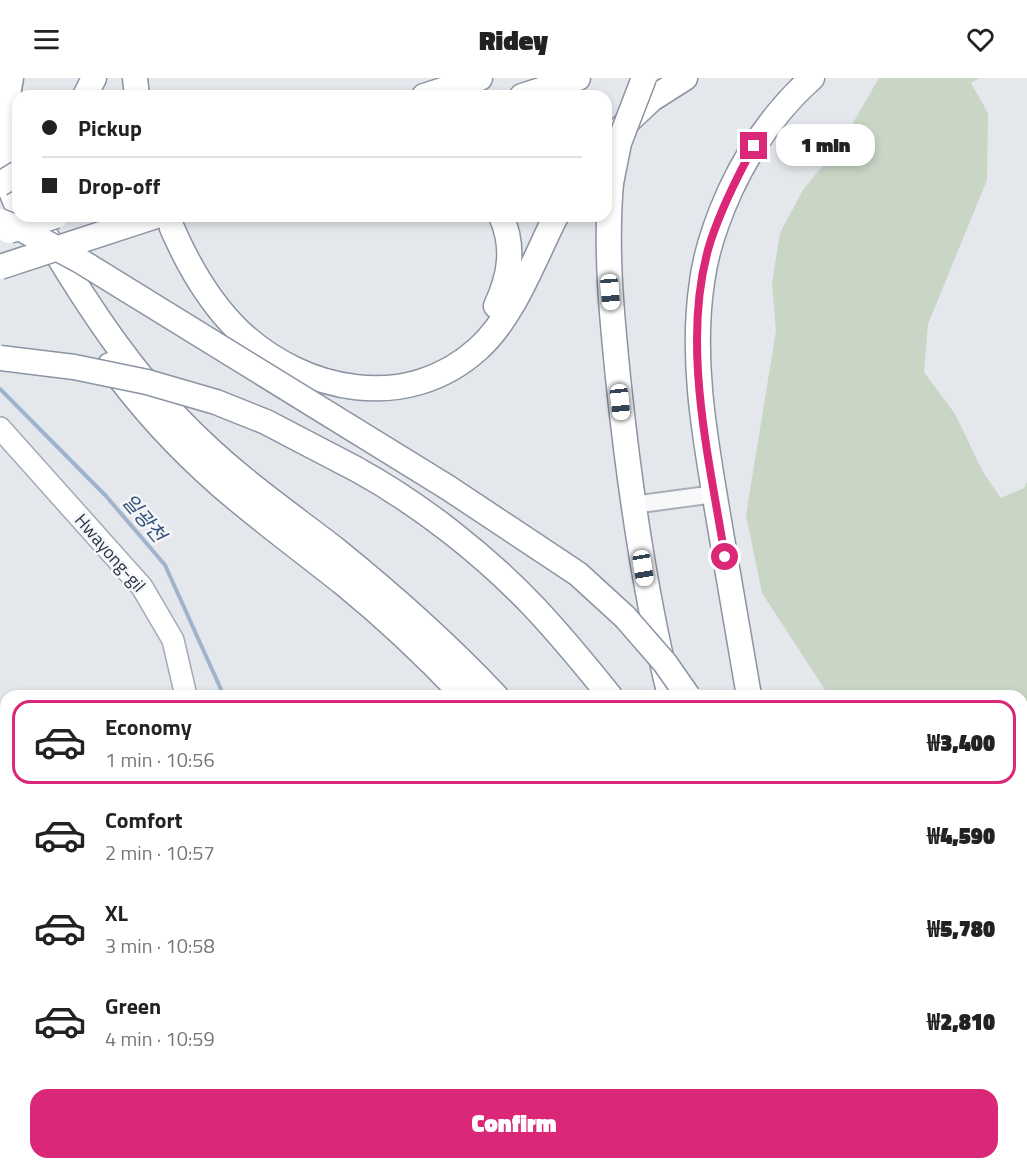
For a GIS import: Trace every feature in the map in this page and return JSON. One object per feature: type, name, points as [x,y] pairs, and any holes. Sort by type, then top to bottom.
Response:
[{"type":"highway","points":[[10,78],[8,130],[12,157]]},
{"type":"highway","points":[[443,90],[480,78]]},
{"type":"highway","points":[[541,90],[578,78]]},
{"type":"highway","points":[[612,174],[619,143],[644,78]]},
{"type":"highway","points":[[612,136],[652,99],[685,78]]},
{"type":"highway","points":[[748,690],[705,436],[698,368],[698,320],[702,281],[710,244],[734,184],[754,146],[770,123],[812,78]]},
{"type":"highway","points":[[0,165],[12,194]]},
{"type":"highway","points":[[0,221],[23,230],[82,262],[447,487],[578,574],[625,617],[665,663],[684,690]]},
{"type":"highway","points":[[25,222],[56,285],[79,322],[126,386],[174,442],[221,486],[398,630],[458,690]]},
{"type":"highway","points":[[0,234],[37,222]]},
{"type":"highway","points":[[39,222],[108,336],[174,414],[236,472],[420,620],[462,659],[490,690]]},
{"type":"highway","points":[[0,267],[138,222]]},
{"type":"highway","points":[[170,222],[193,270],[220,309],[238,330],[255,344],[300,373],[345,387],[383,390],[413,384],[439,375],[461,363],[480,348],[506,315],[553,222]]},
{"type":"highway","points":[[179,222],[186,240],[214,283],[235,310],[261,336],[295,356],[331,369],[369,376],[396,376],[439,364],[456,353],[484,324],[497,306],[509,271],[509,239],[503,222]]},
{"type":"highway","points":[[607,222],[610,292],[627,466],[650,609],[669,690]]},
{"type":"highway","points":[[0,358],[84,369],[147,382],[216,402],[266,422],[380,482],[452,534],[495,571],[547,621],[605,690]]},
{"type":"main road","name":"Hwayong-gil","points":[[0,428],[142,587],[173,640],[185,690]]},
{"type":"street","points":[[633,505],[715,494]]},
{"type":"green space","points":[[879,78],[979,78],[971,83],[988,113],[987,180],[928,324],[924,372],[955,414],[983,472],[1001,498],[1024,488],[1027,482],[1027,690],[825,690],[762,593],[746,515],[776,331],[772,284],[780,233],[803,190],[842,142]]},
{"type":"waterway","name":"일광천","points":[[0,389],[106,496],[165,565],[221,690]]},
{"type":"route","points":[[725,557],[705,436],[698,368],[698,320],[702,281],[710,244],[738,175],[754,146]]}]
